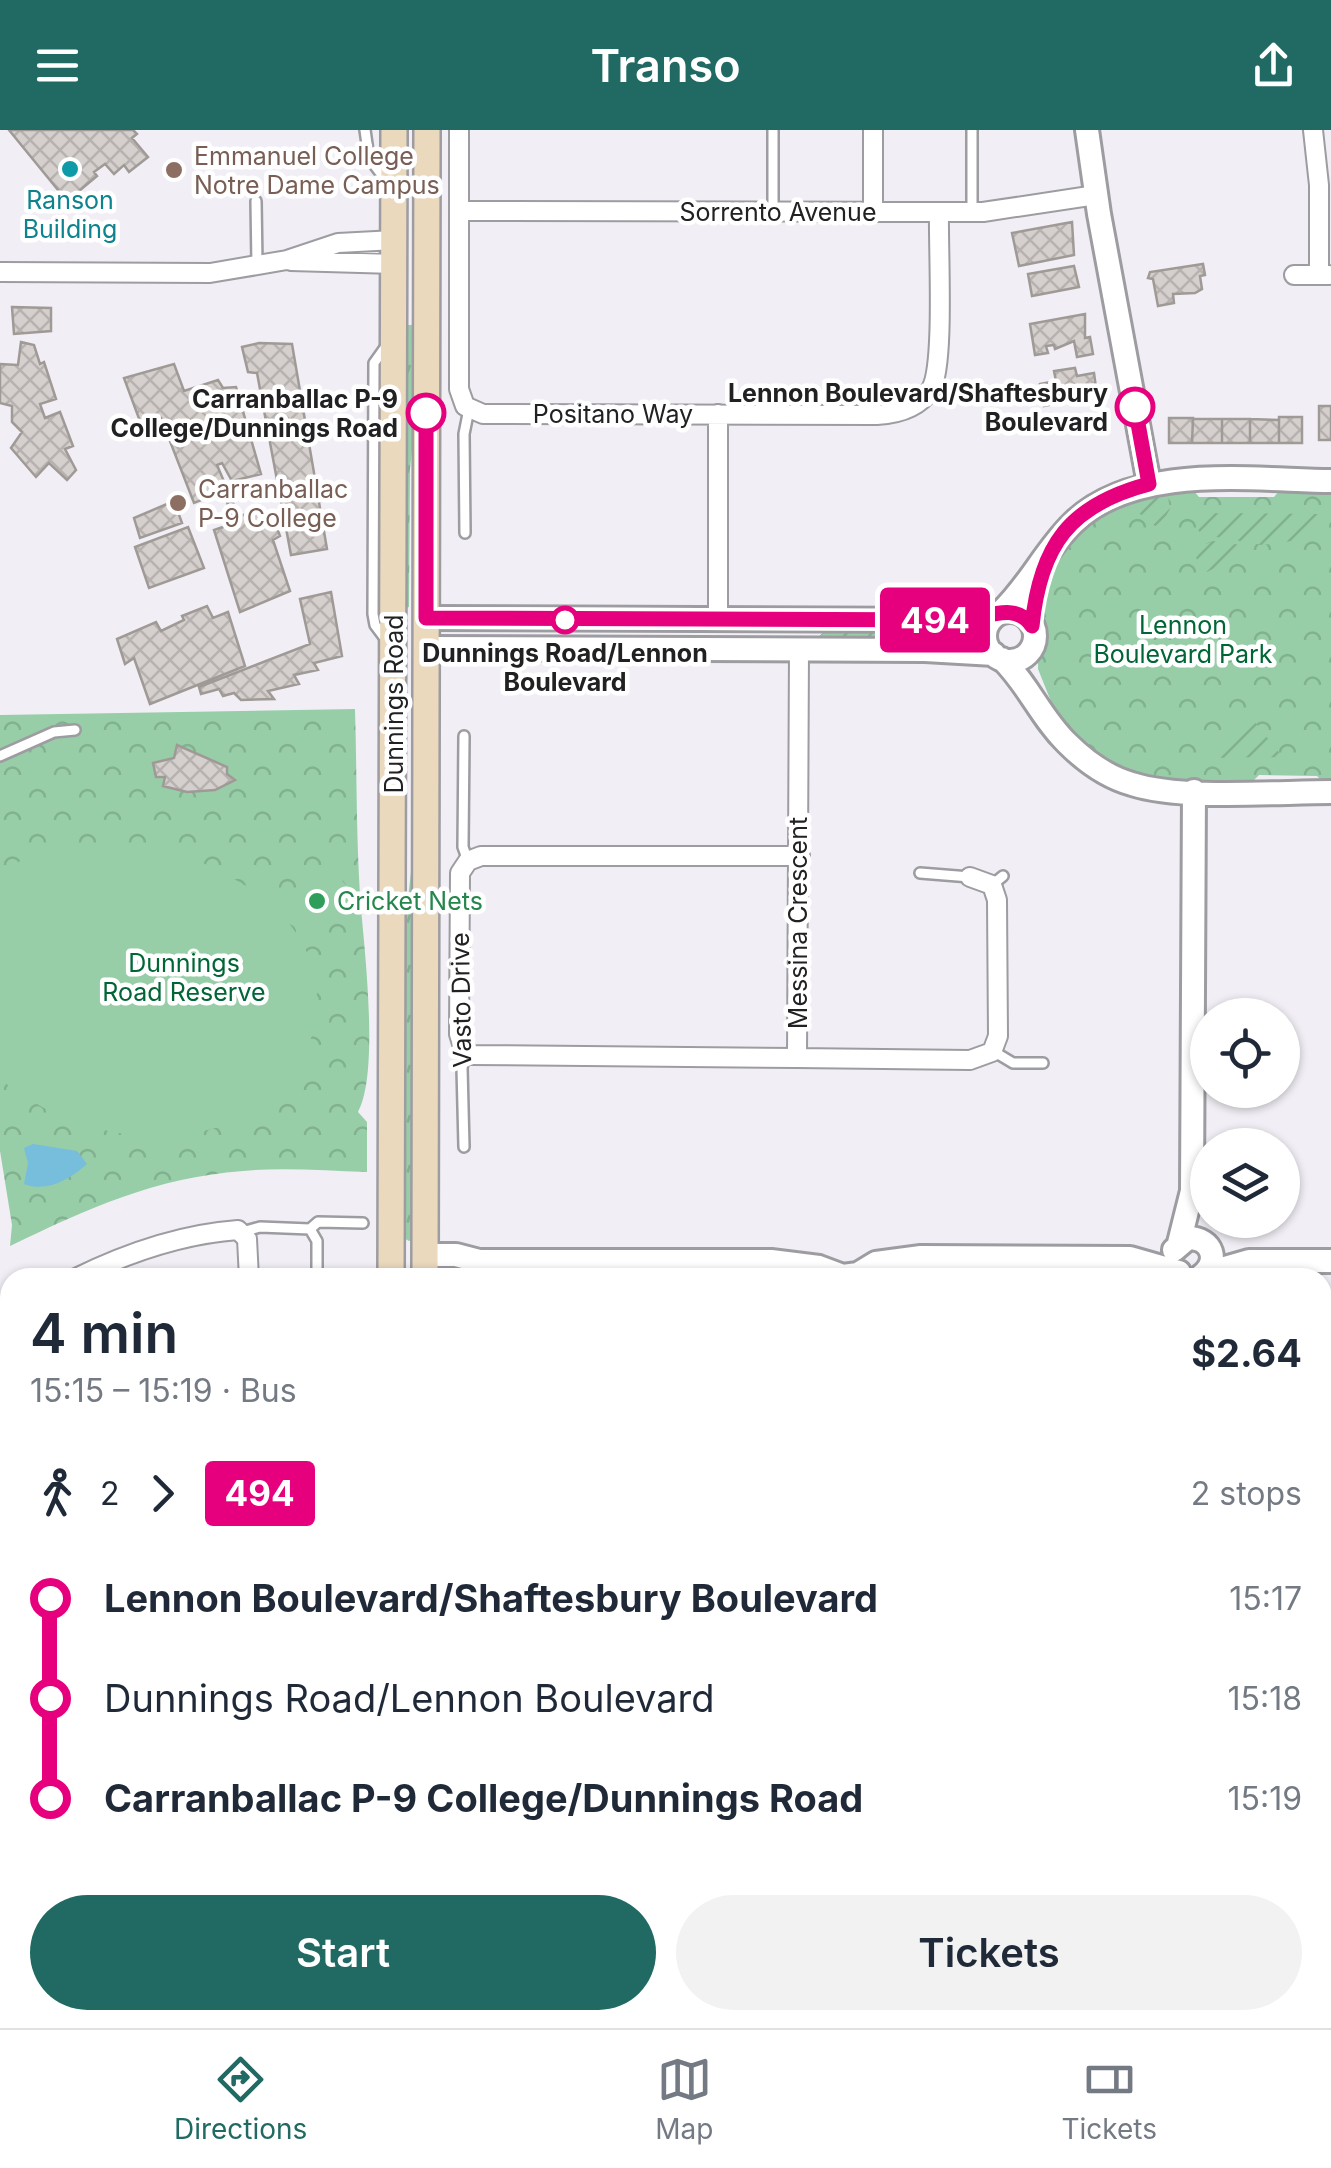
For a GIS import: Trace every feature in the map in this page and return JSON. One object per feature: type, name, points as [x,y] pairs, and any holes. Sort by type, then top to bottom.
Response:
[{"type":"main road","name":"Dunnings Road","points":[[391,1267],[394,130]]},
{"type":"main road","name":"Dunnings Road","points":[[425,1267],[426,130]]},
{"type":"main road","points":[[395,252],[426,255]]},
{"type":"main road","points":[[394,616],[426,618]]},
{"type":"main road","points":[[394,645],[426,648]]},
{"type":"main road","points":[[391,1267],[425,1267]]},
{"type":"street","points":[[460,130],[459,389],[462,402],[470,409]]},
{"type":"street","points":[[873,130],[873,212]]},
{"type":"street","points":[[1087,130],[1149,484]]},
{"type":"street","points":[[1294,275],[1325,275],[1313,130]]},
{"type":"street","name":"Sorrento Avenue","points":[[459,211],[972,212],[1096,195]]},
{"type":"street","name":"Positano Way","points":[[470,409],[482,414],[890,414],[920,401],[932,387],[937,370],[939,212]]},
{"type":"street","points":[[0,272],[210,273],[287,260],[395,252]]},
{"type":"street","points":[[718,414],[718,619]]},
{"type":"street","points":[[1331,481],[1182,480],[1119,492],[1083,514],[998,614],[985,635],[998,657],[1024,682],[1036,706],[1076,752],[1116,778],[1147,788],[1331,792]]},
{"type":"street","points":[[1046,556],[1035,592],[1032,637],[1038,689],[1049,721]]},
{"type":"street","points":[[426,618],[962,620],[1018,612],[1032,637]]},
{"type":"street","points":[[799,650],[800,620]]},
{"type":"street","points":[[426,648],[975,651],[1018,658],[1032,637]]},
{"type":"street","name":"Messina Crescent","points":[[799,650],[798,1058],[970,1060],[986,1057],[993,1050]]},
{"type":"street","points":[[1192,1128],[1194,791]]},
{"type":"street","points":[[468,861],[481,856],[800,856]]},
{"type":"street","name":"Vasto Drive","points":[[466,1051],[459,1034],[460,873],[468,861]]},
{"type":"street","points":[[970,877],[998,880],[998,1036],[993,1050]]},
{"type":"street","points":[[466,1051],[480,1057],[798,1058]]},
{"type":"street","points":[[1183,1268],[1173,1260],[1190,1199]]},
{"type":"street","points":[[102,1268],[170,1242],[230,1230],[242,1232],[249,1248],[249,1268]]},
{"type":"street","points":[[862,1268],[921,1257],[1073,1267],[1130,1258],[1191,1238],[1247,1268]]},
{"type":"street","points":[[1202,1268],[1213,1260],[1205,1238]]},
{"type":"street","points":[[425,1267],[456,1255],[479,1261],[630,1268]]},
{"type":"street","points":[[1130,1258],[1166,1268]]},
{"type":"street","points":[[666,1268],[770,1261],[827,1268]]},
{"type":"street","points":[[1259,1268],[1331,1261]]},
{"type":"lane","points":[[365,130],[365,144],[374,168],[394,190]]},
{"type":"lane","points":[[773,130],[773,212]]},
{"type":"lane","points":[[972,130],[972,212]]},
{"type":"lane","points":[[256,201],[256,267]]},
{"type":"lane","points":[[394,337],[374,363],[374,614],[378,631],[394,645]]},
{"type":"lane","points":[[464,532],[464,434],[470,409]]},
{"type":"lane","points":[[0,756],[54,732],[74,730]]},
{"type":"lane","name":"Vasto Drive","points":[[464,736],[463,846],[468,861]]},
{"type":"lane","points":[[920,873],[970,877]]},
{"type":"lane","name":"Messina Crescent","points":[[993,1050],[1013,1063],[1043,1063]]},
{"type":"lane","name":"Vasto Drive","points":[[464,1147],[462,1068],[466,1051]]},
{"type":"lane","points":[[242,1232],[260,1227],[310,1229],[318,1222],[363,1223]]},
{"type":"lane","points":[[310,1229],[317,1241],[317,1268]]},
{"type":"green space","points":[[404,325],[419,325],[418,394],[410,469],[409,607],[403,609]]},
{"type":"green space","name":"Lennon Boulevard Park","points":[[1193,490],[1199,497],[1274,497],[1279,491],[1331,491],[1331,782],[1323,782],[1317,776],[1259,775],[1252,782],[1175,782],[1139,776],[1105,762],[1072,735],[1056,714],[1038,669],[1039,599],[1044,581],[1065,546],[1098,515],[1139,496]]},
{"type":"green space","points":[[1167,491],[1170,509],[1161,524],[1155,526],[1124,501]]},
{"type":"green space","points":[[1199,513],[1322,514],[1315,527],[1315,538],[1262,545],[1217,537],[1205,540],[1197,528]]},
{"type":"green space","points":[[1213,541],[1255,547],[1207,572],[1196,558],[1204,545]]},
{"type":"green space","points":[[959,627],[960,644],[813,642],[827,629]]},
{"type":"green space","points":[[411,657],[417,662],[414,1239],[409,1241],[402,1237],[404,934],[411,872]]},
{"type":"green space","name":"Dunnings Road Reserve","points":[[355,709],[358,858],[369,1043],[368,1071],[358,1112],[367,1122],[367,1172],[258,1170],[180,1180],[95,1207],[10,1246],[12,1225],[0,1151],[0,715]]},
{"type":"green space","points":[[1253,720],[1279,757],[1210,758]]},
{"type":"green space","points":[[125,845],[176,853],[237,880],[275,908],[294,929],[307,952],[317,1002],[305,1054],[278,1092],[236,1121],[206,1131],[175,1135],[112,1132],[53,1112],[0,1079],[0,873],[44,853]]},
{"type":"green space","name":"Cricket Nets","points":[[330,866],[354,895],[304,937],[280,907]]},
{"type":"water","points":[[33,1144],[77,1151],[87,1164],[58,1183],[41,1187],[24,1184],[28,1163],[24,1148]]},
{"type":"building","name":"Ranson Building","points":[[9,130],[133,130],[137,134],[132,138],[148,157],[129,172],[124,165],[114,174],[105,164],[94,172],[97,176],[67,201]]},
{"type":"building","points":[[1072,222],[1074,255],[1019,266],[1012,233]]},
{"type":"building","points":[[1203,264],[1202,289],[1173,294],[1174,303],[1158,306],[1153,279],[1148,278],[1150,272]]},
{"type":"building","points":[[1074,266],[1079,287],[1032,296],[1028,274]]},
{"type":"building","points":[[12,307],[51,308],[51,331],[14,334]]},
{"type":"building","points":[[1085,314],[1085,338],[1090,337],[1093,354],[1077,357],[1074,341],[1055,349],[1054,345],[1046,346],[1048,353],[1035,355],[1030,324]]},
{"type":"building","points":[[21,342],[34,345],[56,399],[40,404],[45,418],[60,412],[73,446],[65,449],[76,470],[67,480],[49,463],[36,477],[11,448],[22,432],[12,422],[12,406],[0,403],[0,364],[18,365]]},
{"type":"building","points":[[292,344],[327,549],[291,555],[257,373],[248,372],[242,347]]},
{"type":"building","points":[[174,364],[184,391],[218,380],[223,388],[236,387],[261,474],[232,481],[222,463],[217,465],[239,517],[262,507],[267,524],[275,523],[280,536],[273,540],[290,591],[240,612],[214,530],[234,523],[221,484],[217,494],[194,503],[161,418],[141,424],[124,378]]},
{"type":"building","points":[[1075,368],[1077,376],[1094,373],[1097,395],[1044,406],[1040,384],[1056,381],[1054,371]]},
{"type":"building","points":[[1319,406],[1331,406],[1331,440],[1319,440]]},
{"type":"building","points":[[1279,417],[1302,417],[1302,443],[1279,443]]},
{"type":"building","points":[[1169,418],[1193,418],[1192,443],[1169,443]]},
{"type":"building","points":[[1193,419],[1222,419],[1222,443],[1192,443]]},
{"type":"building","points":[[1222,419],[1250,419],[1250,443],[1222,443]]},
{"type":"building","points":[[1250,419],[1279,420],[1279,443],[1250,443]]},
{"type":"building","points":[[174,501],[182,523],[140,538],[134,518]]},
{"type":"building","points":[[188,527],[204,568],[149,588],[135,547]]},
{"type":"building","points":[[331,592],[342,656],[314,663],[318,670],[294,675],[299,684],[268,691],[274,699],[241,700],[234,693],[223,696],[219,689],[201,694],[199,687],[310,644],[300,599]]},
{"type":"building","points":[[207,606],[213,618],[228,612],[245,666],[150,704],[134,658],[125,664],[117,639],[156,622],[161,631],[184,620],[182,616]]},
{"type":"building","points":[[177,745],[227,767],[227,774],[235,780],[215,790],[187,792],[163,786],[165,777],[156,777],[153,763],[174,758]]},
{"type":"bus line","name":"494","points":[[426,413],[426,618],[962,620],[1009,611],[1025,616],[1032,626],[1035,592],[1046,556],[1059,538],[1100,502],[1149,484],[1135,407]]},
{"type":"place","name":"Ranson Building","points":[[70,169]]},
{"type":"place","name":"Emmanuel College Notre Dame Campus","points":[[174,170]]},
{"type":"place","name":"Lennon Boulevard/Shaftesbury Boulevard","points":[[1135,407]]},
{"type":"place","name":"Carranballac P-9 College/Dunnings Road","points":[[426,413]]},
{"type":"place","name":"Carranballac P-9 College","points":[[178,503]]},
{"type":"place","name":"Dunnings Road/Lennon Boulevard","points":[[565,620]]},
{"type":"place","name":"Cricket Nets","points":[[317,901]]}]
